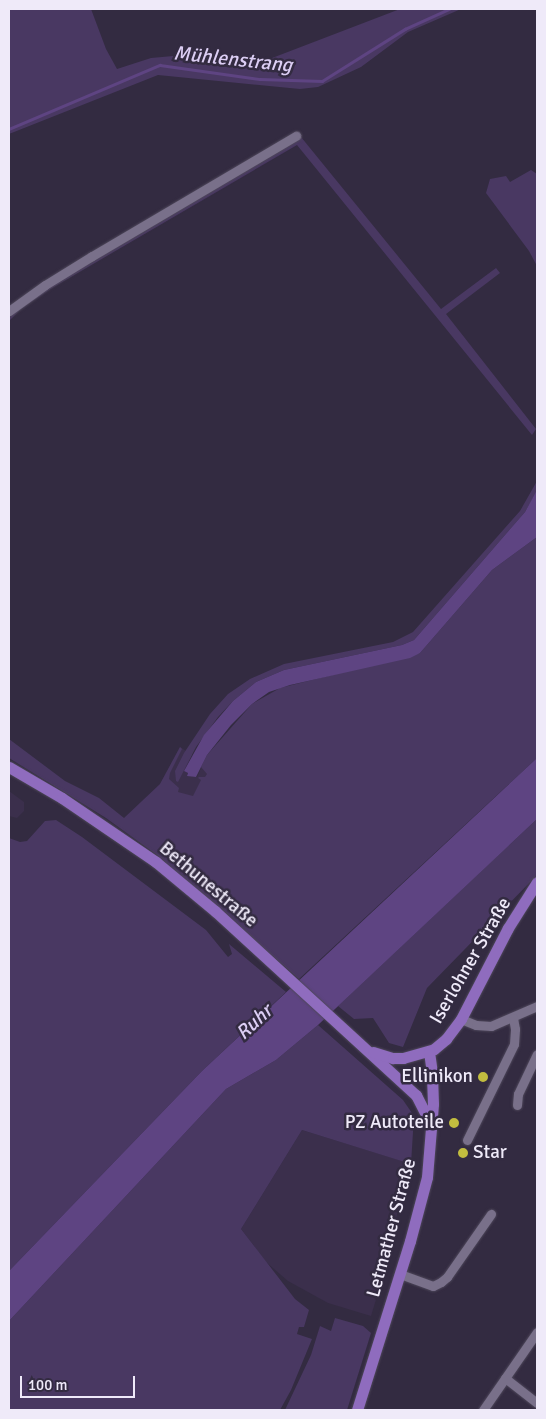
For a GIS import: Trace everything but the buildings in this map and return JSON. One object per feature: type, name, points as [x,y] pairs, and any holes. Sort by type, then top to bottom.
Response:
[{"type":"main road","name":"Bethunestraße","points":[[9,767],[62,798],[156,862],[369,1050],[416,1096],[432,1126]]},
{"type":"main road","name":"Iserlohner Straße","points":[[429,1051],[446,1039],[461,1018],[508,928],[537,882]]},
{"type":"main road","name":"Bethunestraße","points":[[369,1050],[393,1058],[429,1051]]},
{"type":"main road","name":"Letmather Straße","points":[[357,1410],[400,1274],[427,1177],[432,1126],[433,1088],[429,1051]]},
{"type":"street","points":[[9,310],[84,261],[296,136]]},
{"type":"street","points":[[461,1018],[482,1027],[491,1026],[537,1006]]},
{"type":"street","points":[[467,1140],[514,1044],[515,1029],[513,1018]]},
{"type":"street","points":[[517,1105],[518,1094],[537,1054]]},
{"type":"street","points":[[400,1274],[433,1286],[441,1282],[447,1277],[491,1214]]},
{"type":"street","points":[[483,1410],[537,1332]]},
{"type":"street","points":[[505,1378],[537,1402]]},
{"type":"shaded area","points":[[9,9],[91,9],[106,49],[117,69],[151,58],[173,56],[219,63],[259,63],[400,9],[461,9],[408,32],[361,67],[318,87],[300,89],[158,75],[9,134]]},
{"type":"shaded area","points":[[301,137],[441,309],[496,268],[500,273],[446,314],[536,429],[532,435],[297,145],[52,288],[21,309],[9,321],[9,314],[47,286]]},
{"type":"shaded area","points":[[531,170],[537,174],[537,266],[529,251],[486,193],[490,179],[506,176],[510,182]]},
{"type":"shaded area","points":[[537,481],[537,491],[525,512],[414,640],[402,645],[284,670],[256,682],[233,701],[218,717],[196,747],[178,782],[176,781],[175,771],[184,753],[210,714],[228,694],[250,679],[284,664],[393,642],[413,632],[520,511]]},
{"type":"shaded area","points":[[537,490],[537,537],[492,570],[420,653],[410,658],[290,685],[269,692],[252,704],[231,725],[207,755],[196,777],[187,776],[188,773],[184,771],[204,735],[233,701],[256,682],[284,670],[402,645],[414,640],[525,512]]},
{"type":"shaded area","points":[[537,537],[537,758],[299,979],[157,855],[106,818],[9,758],[9,739],[65,781],[99,798],[124,818],[160,784],[180,747],[182,749],[169,779],[179,788],[178,792],[193,796],[201,780],[198,778],[205,777],[207,774],[201,767],[207,755],[252,704],[280,688],[420,653],[492,570]]},
{"type":"shaded area","points":[[180,747],[192,755],[184,771],[188,773],[187,775],[197,777],[204,761],[215,768],[198,805],[160,784]]},
{"type":"shaded area","points":[[537,758],[537,819],[318,1025],[276,1060],[226,1089],[9,1321],[9,1271],[202,1071]]},
{"type":"shaded area","points":[[9,791],[24,802],[24,811],[17,818],[9,816]]},
{"type":"shaded area","points":[[537,819],[537,875],[427,988],[403,1047],[389,1043],[373,1018],[354,1019],[338,1006]]},
{"type":"shaded area","points":[[56,820],[82,837],[206,930],[228,957],[232,954],[229,944],[286,992],[202,1071],[9,1271],[9,838],[20,842],[27,841],[45,821]]},
{"type":"shaded area","points":[[318,1025],[403,1100],[414,1116],[411,1164],[302,1130],[241,1229],[295,1299],[309,1310],[304,1327],[299,1327],[297,1334],[312,1339],[291,1390],[280,1410],[9,1410],[9,1321],[226,1089],[276,1060]]},
{"type":"shaded area","points":[[302,1130],[409,1163],[381,1283],[371,1316],[328,1303],[288,1281],[266,1262],[241,1229]]},
{"type":"shaded area","points":[[335,1318],[363,1326],[371,1333],[347,1410],[285,1410],[311,1355],[320,1326],[331,1331]]},
{"type":"waterway","name":"Mühlenstrang","points":[[9,129],[160,65],[260,79],[322,81],[405,29],[449,9]]},
{"type":"place","name":"Ellinikon","points":[[483,1077]]},
{"type":"place","name":"PZ Autoteile","points":[[454,1123]]},
{"type":"place","name":"Star","points":[[463,1153]]},
{"type":"water label","name":"Ruhr","points":[[254,1022]]}]
